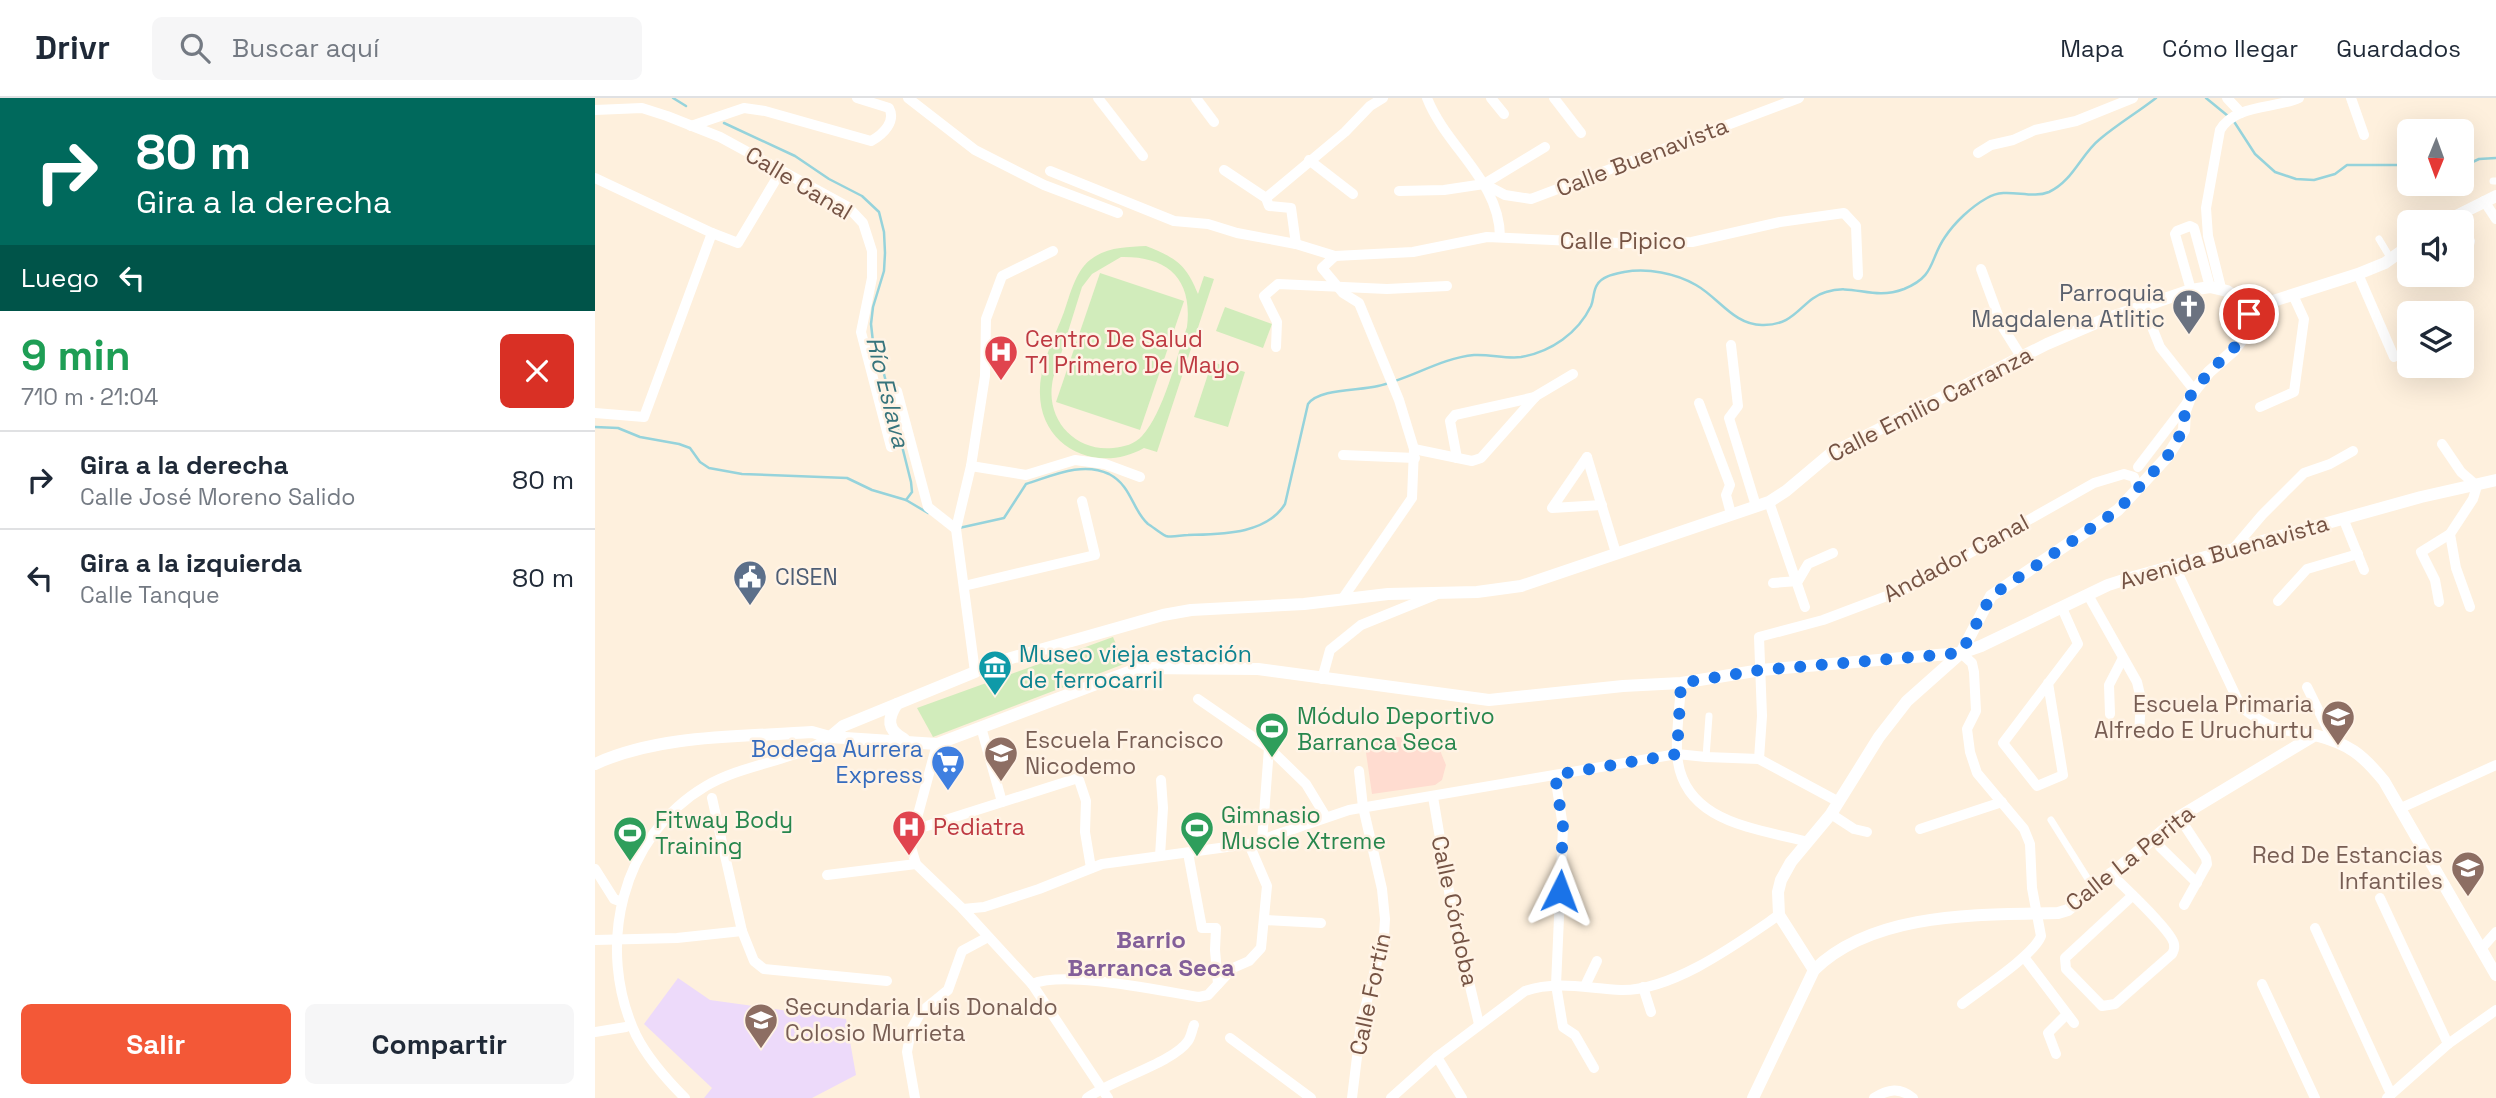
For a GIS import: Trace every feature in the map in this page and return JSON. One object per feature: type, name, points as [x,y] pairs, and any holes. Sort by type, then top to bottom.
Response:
[{"type":"street","points":[[691,126],[744,108],[765,111],[871,141],[892,121],[893,114],[889,108],[857,98]]},
{"type":"street","points":[[908,98],[975,150],[1044,185],[1118,213]]},
{"type":"street","points":[[1098,98],[1143,156]]},
{"type":"street","points":[[1196,98],[1215,122]]},
{"type":"street","points":[[1266,198],[1383,98]]},
{"type":"street","points":[[1427,98],[1433,115],[1484,184],[1500,218],[1500,237]]},
{"type":"street","points":[[1491,98],[1504,114]]},
{"type":"street","points":[[1554,98],[1581,133]]},
{"type":"street","name":"Calle Buenavista","points":[[1484,184],[1505,195],[1531,199],[1799,98]]},
{"type":"street","points":[[1977,153],[2035,130],[2076,121],[2133,98]]},
{"type":"street","points":[[2227,98],[2240,113]]},
{"type":"street","points":[[2216,287],[2206,208],[2218,137],[2225,122],[2240,113],[2299,98]]},
{"type":"street","points":[[2351,98],[2364,135]]},
{"type":"street","name":"Calle Canal","points":[[595,110],[642,108],[720,137],[848,207],[863,223],[872,251],[872,278],[861,332],[891,447]]},
{"type":"street","points":[[1399,191],[1444,190],[1484,184],[1545,147]]},
{"type":"street","points":[[1309,160],[1353,194]]},
{"type":"street","points":[[1224,170],[1266,198],[1269,206],[1291,208],[1296,244]]},
{"type":"street","points":[[595,178],[738,243],[781,171]]},
{"type":"street","points":[[1050,171],[1174,221],[1208,224],[1237,233],[1296,244],[1335,256]]},
{"type":"street","points":[[2470,210],[2490,198],[2496,219]]},
{"type":"street","name":"Calle Pipico","points":[[1335,256],[1413,252],[1458,241],[1500,237],[1542,241],[1692,242],[1780,222],[1844,213],[1856,226],[1858,275]]},
{"type":"street","points":[[2138,467],[2209,372],[2233,351],[2248,326],[2248,309],[2243,301],[2216,287],[2190,226],[2177,230],[2175,234],[2190,290]]},
{"type":"street","points":[[595,413],[644,417],[712,233]]},
{"type":"street","points":[[2379,239],[2391,258]]},
{"type":"street","points":[[975,673],[956,529],[971,466],[985,376],[986,319],[1002,276],[1053,251]]},
{"type":"street","points":[[2248,309],[2358,274],[2397,254]]},
{"type":"street","points":[[1335,256],[1322,268],[1336,287],[1359,303],[1399,400],[1415,453],[1412,498],[1343,598]]},
{"type":"street","points":[[1981,269],[2002,326],[2022,358]]},
{"type":"street","points":[[2358,274],[2394,357]]},
{"type":"street","points":[[1276,347],[1277,322],[1264,296],[1278,284],[1387,289],[1447,286]]},
{"type":"street","name":"Calle Emilio Carranza","points":[[830,737],[843,726],[975,673],[983,666],[1163,615],[1191,610],[1304,604],[1343,598],[1477,592],[1521,586],[1763,504],[1786,491],[1830,454],[2076,331],[2190,290],[2216,287]]},
{"type":"street","points":[[2260,407],[2294,392],[2304,319],[2293,295]]},
{"type":"street","points":[[1753,1098],[1814,971],[1779,915],[1778,892],[1791,862],[1831,814],[1879,737],[1907,701],[1961,653],[1991,596],[2118,510],[2167,457],[2183,430],[2191,396],[2160,347],[2144,307]]},
{"type":"street","points":[[1731,345],[1738,406],[1729,418],[1763,504],[1798,581],[1805,607]]},
{"type":"street","points":[[1457,458],[1450,421],[1455,415],[1536,396],[1573,374]]},
{"type":"street","points":[[897,391],[928,507],[956,529]]},
{"type":"street","points":[[1343,455],[1415,453],[1472,461],[1481,458],[1536,396]]},
{"type":"street","points":[[1699,403],[1730,485],[1726,495],[1731,514]]},
{"type":"street","points":[[2439,602],[2435,580],[2421,552],[2450,534],[2469,506],[2477,486],[2461,472],[2442,444]]},
{"type":"street","points":[[2234,548],[2304,473],[2330,464],[2353,451]]},
{"type":"street","points":[[1602,505],[1552,508],[1587,457],[1602,505],[1616,553]]},
{"type":"street","points":[[971,466],[1026,475],[1075,460],[1105,464],[1140,477]]},
{"type":"street","name":"Andador Canal","points":[[1761,670],[1759,637],[1823,620],[1908,588],[2094,483],[2124,474],[2134,477],[2138,489]]},
{"type":"street","name":"Avenida Buenavista","points":[[1961,653],[2130,578],[2421,497],[2496,480]]},
{"type":"street","points":[[964,586],[1095,555],[1082,501]]},
{"type":"street","points":[[2343,518],[2364,570]]},
{"type":"street","points":[[2450,534],[2456,568],[2470,607]]},
{"type":"street","points":[[1798,581],[1808,564],[1833,553]]},
{"type":"street","points":[[2278,601],[2307,569],[2358,554]]},
{"type":"street","points":[[2175,566],[2241,707],[2275,730],[2333,740],[2364,757],[2385,781],[2496,975]]},
{"type":"street","points":[[1773,583],[1798,581]]},
{"type":"street","points":[[1322,679],[1329,650],[1361,625],[1441,592]]},
{"type":"street","points":[[2088,595],[2137,682],[2141,699],[2139,734]]},
{"type":"street","points":[[2048,682],[2063,775],[2037,786],[2003,743],[2048,682],[2078,644],[2061,608]]},
{"type":"street","points":[[595,764],[619,753],[672,742],[812,732],[830,737],[937,744],[1139,668],[1258,669],[1489,700],[1623,686],[1681,683],[1761,670],[1961,653],[1972,663],[1974,672],[1976,711],[1968,729],[1970,752],[1977,773],[2024,829],[2030,844],[2032,888],[2041,938],[2024,957],[1962,1004]]},
{"type":"street","points":[[2110,714],[2109,685],[2123,659]]},
{"type":"street","points":[[1759,759],[1761,670]]},
{"type":"street","points":[[1681,683],[1677,754],[1682,783],[1692,796],[1725,820],[1742,827],[1808,842]]},
{"type":"street","points":[[2307,687],[2333,740]]},
{"type":"street","points":[[1198,699],[1269,748],[1306,784],[1326,817]]},
{"type":"street","points":[[897,703],[890,716],[890,726],[895,734],[906,740]]},
{"type":"street","points":[[1706,757],[1709,716]]},
{"type":"street","points":[[981,727],[1002,802]]},
{"type":"street","name":"Calle La Perita","points":[[1814,971],[1824,961],[1855,941],[1889,929],[1962,916],[2058,913],[2068,910],[2179,817],[2315,735]]},
{"type":"street","points":[[685,1098],[658,1069],[637,1036],[619,984],[616,940],[622,902],[633,870],[651,837],[686,800],[728,774],[816,747],[830,737]]},
{"type":"street","points":[[937,744],[910,844],[916,864],[963,909],[1032,984],[1108,1098]]},
{"type":"street","points":[[1262,841],[1269,748]]},
{"type":"street","points":[[963,909],[984,907],[1103,864],[1249,844],[1363,807],[1677,754],[1759,759],[1839,802]]},
{"type":"street","points":[[2400,808],[2496,765]]},
{"type":"street","name":"Calle Fortín","points":[[1352,1098],[1361,1024],[1384,935],[1385,919],[1383,889],[1363,807],[1359,771]]},
{"type":"street","points":[[1555,775],[1563,837],[1556,985],[1563,1027],[1575,1035],[1594,1068]]},
{"type":"street","points":[[914,830],[1075,779],[1079,780],[1086,801],[1085,832],[1091,868]]},
{"type":"street","points":[[1160,856],[1163,808],[1161,780]]},
{"type":"street","name":"Calle Córdoba","points":[[1433,797],[1453,915],[1479,1024]]},
{"type":"street","points":[[712,798],[742,931],[754,961],[764,969],[887,981]]},
{"type":"street","points":[[1920,830],[2001,802]]},
{"type":"street","points":[[1831,814],[1854,829],[1867,832]]},
{"type":"street","points":[[2179,817],[2206,858],[2207,864],[2184,905]]},
{"type":"street","points":[[2051,820],[2093,887]]},
{"type":"street","points":[[1032,984],[1042,980],[1079,980],[1199,997],[1208,995],[1233,968],[1249,961],[1261,948],[1267,886],[1249,844]]},
{"type":"street","points":[[2160,848],[2197,883]]},
{"type":"street","points":[[1188,853],[1202,928],[1216,928],[1218,984]]},
{"type":"street","points":[[827,875],[916,864]]},
{"type":"street","points":[[595,869],[614,899],[622,902]]},
{"type":"street","points":[[2110,873],[2132,896],[2171,937],[2174,951],[2115,1004],[2102,1006],[2066,969],[2064,958],[2132,896]]},
{"type":"street","points":[[2380,898],[2448,1044]]},
{"type":"street","points":[[1391,1098],[1437,1057],[1525,991],[1556,985],[1622,990],[1643,987],[1709,962],[1779,915]]},
{"type":"street","points":[[1265,920],[1321,923]]},
{"type":"street","points":[[2315,928],[2389,1096],[2448,1044],[2496,1010]]},
{"type":"street","points":[[595,940],[742,931]]},
{"type":"street","points":[[2481,949],[2496,932]]},
{"type":"street","points":[[915,1098],[907,1052],[911,1030],[921,1012],[948,990],[962,951],[988,937]]},
{"type":"street","points":[[2024,957],[2074,1023]]},
{"type":"street","points":[[1585,986],[1597,961]]},
{"type":"street","points":[[2262,984],[2315,1098]]},
{"type":"street","points":[[1643,987],[1651,1012]]},
{"type":"street","points":[[2056,1054],[2048,1033],[2067,1014]]},
{"type":"street","points":[[1087,1098],[1101,1087],[1167,1059],[1188,1041],[1194,1025]]},
{"type":"street","points":[[595,1031],[626,1027]]},
{"type":"street","points":[[1230,1038],[1311,1098]]},
{"type":"street","points":[[1437,1057],[1462,1098]]},
{"type":"street","points":[[1874,1098],[1889,1090],[1906,1092],[1913,1098]]},
{"type":"shaded area","points":[[1394,737],[1432,739],[1437,743],[1446,765],[1442,780],[1435,785],[1372,794],[1364,739],[1393,740]]},
{"type":"shaded area","name":"Secundaria Luis Donaldo Colosio Murrieta","points":[[678,978],[710,1000],[846,1019],[856,1075],[812,1098],[704,1098],[712,1088],[644,1024]]},
{"type":"green space","points":[[1146,246],[1179,263],[1198,294],[1204,276],[1214,279],[1157,452],[1144,448],[1126,456],[1090,456],[1073,450],[1059,440],[1048,426],[1042,409],[1040,388],[1043,369],[1074,284],[1085,265],[1103,252]],"holes":[[[1121,257],[1137,258],[1164,266],[1181,283],[1186,295],[1187,327],[1163,399],[1150,426],[1133,443],[1117,448],[1100,448],[1077,440],[1067,432],[1054,411],[1053,381],[1082,287],[1092,274]]]},
{"type":"green space","points":[[1100,273],[1184,301],[1140,430],[1056,402]]},
{"type":"green space","points":[[1225,307],[1272,324],[1263,348],[1216,331]]},
{"type":"green space","points":[[1212,362],[1245,372],[1228,427],[1194,417]]},
{"type":"green space","points":[[1113,637],[1124,664],[933,737],[917,708]]},
{"type":"waterway","name":"Río Eslava","points":[[673,98],[686,106]]},
{"type":"waterway","points":[[959,528],[1004,518],[1026,484],[1078,469],[1099,470],[1117,479],[1148,524],[1166,536],[1228,533],[1254,527],[1277,514],[1285,504],[1308,404],[1321,395],[1390,383],[1462,357],[1521,357],[1543,351],[1562,340],[1579,325],[1591,306],[1595,290],[1602,279],[1624,272],[1652,271],[1679,277],[1704,290],[1743,321],[1762,325],[1774,324],[1791,317],[1810,300],[1826,292],[1845,289],[1882,293],[1904,289],[1922,279],[1949,231],[1975,206],[2002,193],[2034,195],[2049,192],[2071,174],[2093,145],[2156,98]]},
{"type":"waterway","points":[[2206,98],[2228,116]]},
{"type":"waterway","points":[[2233,120],[2255,154],[2275,172],[2296,179],[2314,180],[2335,174],[2347,165],[2397,165]]},
{"type":"waterway","name":"Río Eslava","points":[[724,123],[795,156],[829,179],[862,196],[879,212],[884,232],[884,271],[873,307],[871,324],[873,342],[883,370],[911,482],[912,492],[906,500]]},
{"type":"waterway","points":[[2475,161],[2496,158]]},
{"type":"waterway","points":[[595,427],[618,428],[640,437],[679,444],[690,448],[700,462],[709,468],[742,474],[847,478],[872,490],[906,500],[928,513]]},
{"type":"place","name":"Parroquia Magdalena Atlitic","points":[[2189,336]]},
{"type":"place","name":"Centro De Salud T1 Primero De Mayo","points":[[1001,382]]},
{"type":"place","name":"CISEN","points":[[750,607]]},
{"type":"place","name":"Museo vieja estación de ferrocarril","points":[[995,697]]},
{"type":"place","name":"Escuela Primaria Alfredo E Uruchurtu","points":[[2338,747]]},
{"type":"place","name":"Módulo Deportivo Barranca Seca","points":[[1272,759]]},
{"type":"place","name":"Escuela Francisco Nicodemo","points":[[1001,783]]},
{"type":"place","name":"Bodega Aurrera Express","points":[[948,792]]},
{"type":"place","name":"Pediatra","points":[[909,857]]},
{"type":"place","name":"Gimnasio Muscle Xtreme","points":[[1197,858]]},
{"type":"place","name":"Fitway Body Training","points":[[630,863]]},
{"type":"place","name":"Red De Estancias Infantiles","points":[[2468,898]]},
{"type":"place","name":"Secundaria Luis Donaldo Colosio Murrieta","points":[[761,1050]]},
{"type":"district","name":"Barrio Barranca Seca","points":[[1151,953]]},
{"type":"route","points":[[1560,891],[1563,827],[1555,775],[1677,754],[1681,683],[1761,670],[1961,653],[1991,596],[2118,510],[2167,457],[2183,430],[2185,411],[2191,395],[2209,372],[2233,351],[2243,338],[2249,314]]}]
